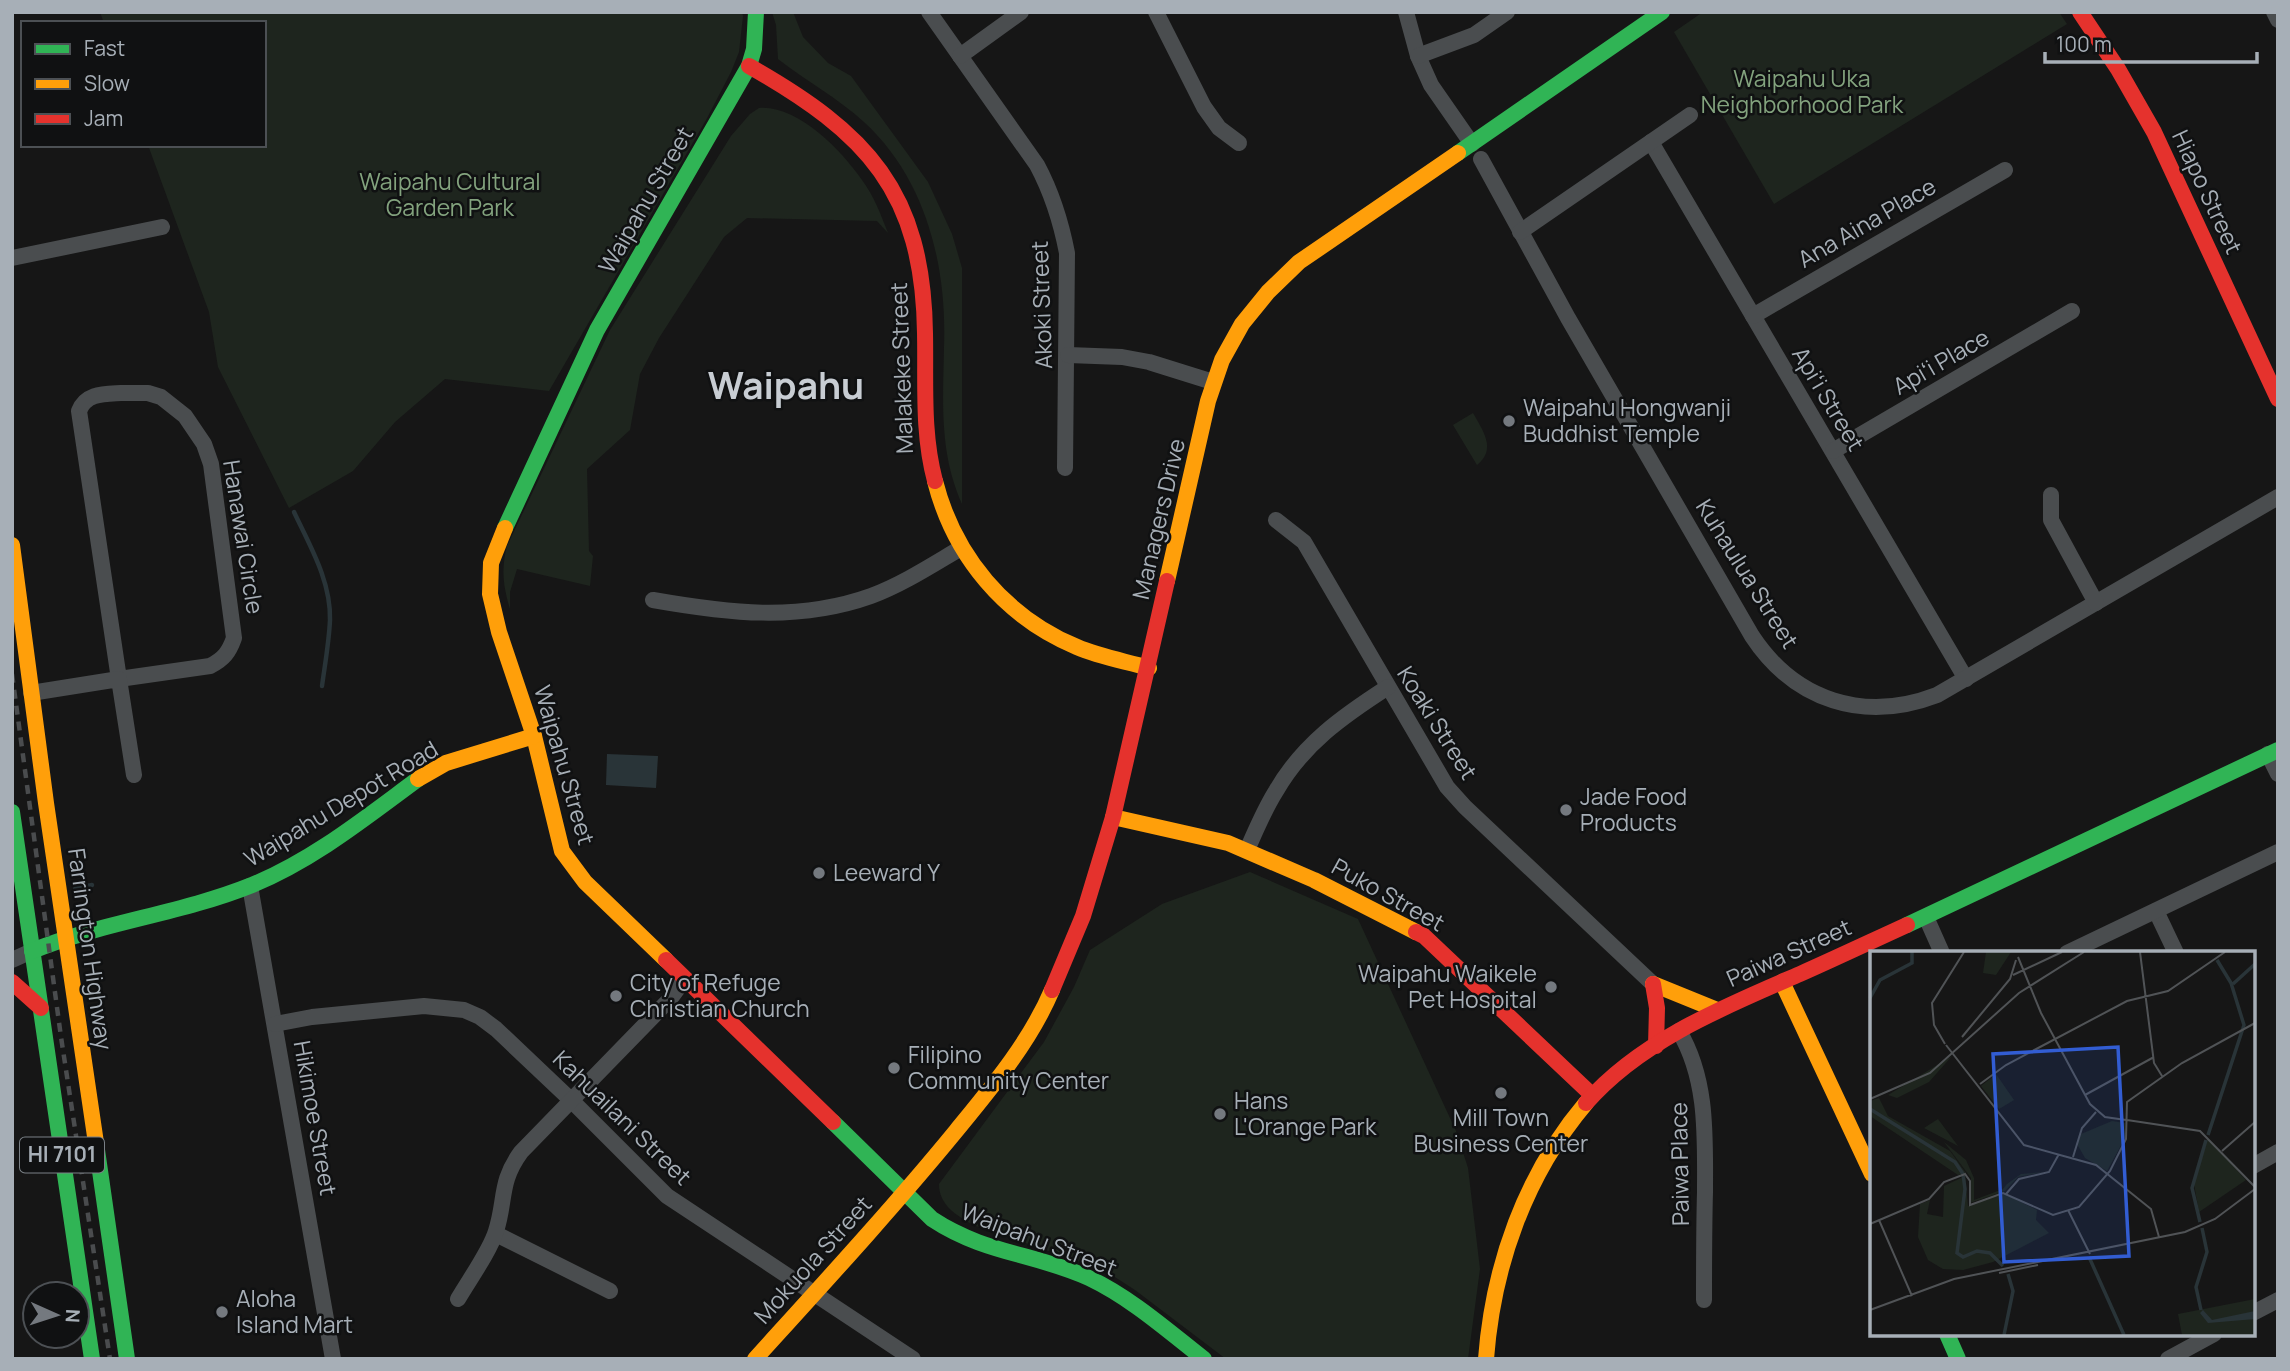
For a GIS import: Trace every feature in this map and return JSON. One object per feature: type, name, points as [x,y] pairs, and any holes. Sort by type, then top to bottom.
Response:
[{"type":"street","name":"Waipahu Street","points":[[756,12],[754,50],[749,66],[597,330],[498,542],[491,563],[490,594],[496,620],[534,736],[562,851],[571,866],[684,980],[932,1219],[965,1241],[1086,1277],[1110,1289],[1204,1359]]},
{"type":"street","name":"Akoki Street","points":[[929,12],[1037,165],[1055,205],[1067,253],[1065,468]]},
{"type":"street","points":[[960,56],[1021,12]]},
{"type":"street","points":[[1156,12],[1204,107],[1219,128],[1240,143]]},
{"type":"street","points":[[1406,12],[1418,56],[1438,98],[1472,144]]},
{"type":"street","points":[[1418,56],[1474,35],[1507,12]]},
{"type":"street","name":"Managers Drive","points":[[904,1192],[1005,1070],[1048,1000],[1083,916],[1113,817],[1213,382],[1238,329],[1274,284],[1299,262],[1662,12]]},
{"type":"street","name":"Hiapo Street","points":[[2080,12],[2124,78],[2154,132],[2278,399]]},
{"type":"street","points":[[2274,12],[2278,20]]},
{"type":"street","name":"Malakeke Street","points":[[749,66],[818,108],[851,136],[872,158],[889,183],[905,218],[916,246],[925,302],[925,426],[928,458],[936,491],[961,548],[993,591],[1035,625],[1076,647],[1149,667]]},
{"type":"street","points":[[1520,232],[1690,115]]},
{"type":"street","name":"Apiʻi Street","points":[[1651,142],[1966,679]]},
{"type":"street","name":"Kuhaulua Street","points":[[1482,159],[1520,232],[1752,636],[1776,666],[1797,684],[1816,694],[1840,702],[1870,707],[1896,706],[1924,700],[1966,679],[2278,498]]},
{"type":"street","name":"Ana Aina Place","points":[[1753,316],[2005,170]]},
{"type":"street","points":[[12,258],[162,227]]},
{"type":"street","name":"Apiʻi Place","points":[[1833,451],[2072,311]]},
{"type":"street","points":[[1068,355],[1122,357],[1149,362],[1213,382]]},
{"type":"street","name":"Hanawai Circle","points":[[31,693],[119,679],[210,666],[222,660],[229,651],[234,638],[211,464],[204,444],[185,416],[161,397],[148,393],[92,396],[83,401],[79,411],[119,679],[134,775]]},
{"type":"street","points":[[2051,495],[2051,520],[2096,603]]},
{"type":"street","name":"Koaki Street","points":[[1276,520],[1304,542],[1447,787],[1653,984]]},
{"type":"street","name":"Farrington Highway","points":[[12,545],[127,1359]]},
{"type":"street","points":[[653,600],[748,614],[818,609],[881,591],[961,548]]},
{"type":"street","points":[[1247,850],[1276,790],[1302,754],[1336,722],[1388,688]]},
{"type":"street","name":"Waipahu Depot Road","points":[[12,960],[66,937],[250,886],[310,855],[427,772],[446,763],[534,736]]},
{"type":"street","points":[[2273,752],[2278,774]]},
{"type":"street","name":"Paiwa Street","points":[[1486,1359],[1493,1291],[1517,1215],[1546,1160],[1592,1095],[1656,1046],[1717,1010],[1926,917],[2273,752]]},
{"type":"street","name":"HI 7101","points":[[12,812],[92,1359]]},
{"type":"street","name":"Puko Street","points":[[1113,817],[1228,843],[1247,850],[1314,880],[1424,936],[1592,1095]]},
{"type":"street","points":[[2071,951],[2278,852]]},
{"type":"street","name":"Hikimoe Street","points":[[250,886],[334,1359]]},
{"type":"street","points":[[2156,911],[2175,951]]},
{"type":"street","points":[[1926,917],[1941,951]]},
{"type":"street","points":[[457,1299],[496,1234],[506,1178],[511,1165],[670,999],[684,980]]},
{"type":"street","points":[[12,982],[41,1009]]},
{"type":"street","points":[[1782,982],[1870,1170]]},
{"type":"street","points":[[1653,984],[1717,1010]]},
{"type":"street","points":[[1653,984],[1657,1008],[1656,1046]]},
{"type":"street","name":"Kahuailani Street","points":[[275,1024],[313,1017],[424,1006],[464,1010],[480,1017],[572,1101],[667,1196],[913,1359]]},
{"type":"street","name":"Paiwa Place","points":[[1679,1031],[1692,1055],[1703,1102],[1704,1300]]},
{"type":"street","points":[[2255,1165],[2278,1152]]},
{"type":"street","name":"Mokuola Street","points":[[755,1359],[904,1192]]},
{"type":"street","points":[[496,1234],[610,1291]]},
{"type":"street","points":[[2255,1312],[2278,1300]]},
{"type":"street","points":[[1948,1336],[1958,1359]]},
{"type":"street","points":[[2168,1359],[2199,1352],[2212,1336]]},
{"type":"green space","name":"Waipahu Cultural Garden Park","points":[[100,12],[742,12],[743,16],[739,52],[731,72],[549,391],[445,379],[395,422],[353,471],[289,508],[218,367],[209,312],[149,147],[266,147],[266,21],[103,21]]},
{"type":"green space","points":[[772,12],[793,12],[803,37],[828,63],[851,76],[928,182],[952,234],[962,268],[962,504],[949,465],[946,446],[943,408],[944,316],[936,255],[928,225],[903,170],[885,145],[854,113],[778,59],[776,25]]},
{"type":"green space","name":"Waipahu Uka Neighborhood Park","points":[[1703,12],[2059,12],[2067,24],[1774,204],[1674,32]]},
{"type":"green space","points":[[759,108],[789,114],[830,143],[866,186],[888,233],[877,221],[747,218],[724,237],[659,338],[640,374],[630,430],[587,469],[589,551],[593,556],[590,586],[517,569],[510,592],[510,609],[504,578],[507,546],[610,330],[731,136],[750,114]]},
{"type":"green space","points":[[1473,413],[1484,433],[1487,446],[1483,459],[1477,465],[1453,425]]},
{"type":"green space","name":"Hans L'Orange Park","points":[[1250,872],[1358,919],[1456,1131],[1468,1168],[1480,1269],[1468,1359],[1226,1359],[1135,1290],[1104,1270],[973,1225],[955,1213],[942,1198],[939,1184],[1044,1042],[1074,987],[1090,950],[1162,904]]},
{"type":"shaded area","points":[[607,754],[658,756],[656,788],[606,785]]},
{"type":"waterway","points":[[294,512],[318,564],[327,591],[330,620],[322,686]]},
{"type":"waterway","points":[[75,889],[92,885]]},
{"type":"railway","points":[[12,674],[61,1037],[110,1359]]},
{"type":"traffic: fast","points":[[505,528],[597,330],[749,66],[754,49],[756,12]]},
{"type":"traffic: fast","points":[[1458,153],[1662,12]]},
{"type":"traffic: fast","points":[[1907,925],[2278,750]]},
{"type":"traffic: fast","points":[[32,951],[252,885],[317,851],[418,779]]},
{"type":"traffic: fast","points":[[12,812],[92,1359]]},
{"type":"traffic: fast","points":[[833,1122],[932,1219],[971,1239],[1089,1278],[1134,1305],[1204,1359]]},
{"type":"traffic: fast","points":[[96,1143],[127,1359]]},
{"type":"traffic: fast","points":[[1948,1336],[1958,1359]]},
{"type":"traffic: slow","points":[[1167,581],[1208,401],[1222,360],[1242,324],[1268,292],[1299,262],[1458,153]]},
{"type":"traffic: slow","points":[[935,481],[955,534],[969,559],[1005,601],[1027,619],[1077,647],[1149,668]]},
{"type":"traffic: slow","points":[[505,528],[491,563],[490,594],[499,632],[534,736],[562,851],[585,882],[666,960]]},
{"type":"traffic: slow","points":[[12,545],[46,803],[96,1143]]},
{"type":"traffic: slow","points":[[418,779],[446,763],[534,736]]},
{"type":"traffic: slow","points":[[1113,817],[1228,843],[1314,880],[1416,932]]},
{"type":"traffic: slow","points":[[1782,982],[1870,1170]]},
{"type":"traffic: slow","points":[[1653,984],[1717,1010]]},
{"type":"traffic: slow","points":[[755,1359],[882,1218],[983,1098],[1033,1028],[1052,990]]},
{"type":"traffic: slow","points":[[1486,1359],[1496,1290],[1516,1223],[1546,1160],[1586,1103]]},
{"type":"traffic: jam","points":[[2080,12],[2118,69],[2154,132],[2278,399]]},
{"type":"traffic: jam","points":[[749,66],[826,116],[856,142],[880,171],[900,204],[913,241],[922,284],[926,426],[935,481]]},
{"type":"traffic: jam","points":[[1052,990],[1083,916],[1113,817],[1167,581]]},
{"type":"traffic: jam","points":[[1586,1103],[1632,1061],[1686,1027],[1907,925]]},
{"type":"traffic: jam","points":[[1416,932],[1424,936],[1592,1095]]},
{"type":"traffic: jam","points":[[666,960],[833,1122]]},
{"type":"traffic: jam","points":[[12,982],[41,1008]]},
{"type":"traffic: jam","points":[[1653,984],[1657,1008],[1656,1046]]},
{"type":"place","name":"Waipahu Hongwanji Buddhist Temple","points":[[1509,421]]},
{"type":"place","name":"Jade Food Products","points":[[1566,810]]},
{"type":"place","name":"Leeward Y","points":[[819,873]]},
{"type":"place","name":"Waipahu Waikele Pet Hospital","points":[[1551,987]]},
{"type":"place","name":"City of Refuge Christian Church","points":[[616,996]]},
{"type":"place","name":"Filipino Community Center","points":[[894,1068]]},
{"type":"place","name":"Mill Town Business Center","points":[[1501,1093]]},
{"type":"place","name":"Hans L'Orange Park","points":[[1220,1114]]},
{"type":"place","name":"Aloha Island Mart","points":[[222,1312]]},
{"type":"district","name":"Waipahu","points":[[786,386]]}]
